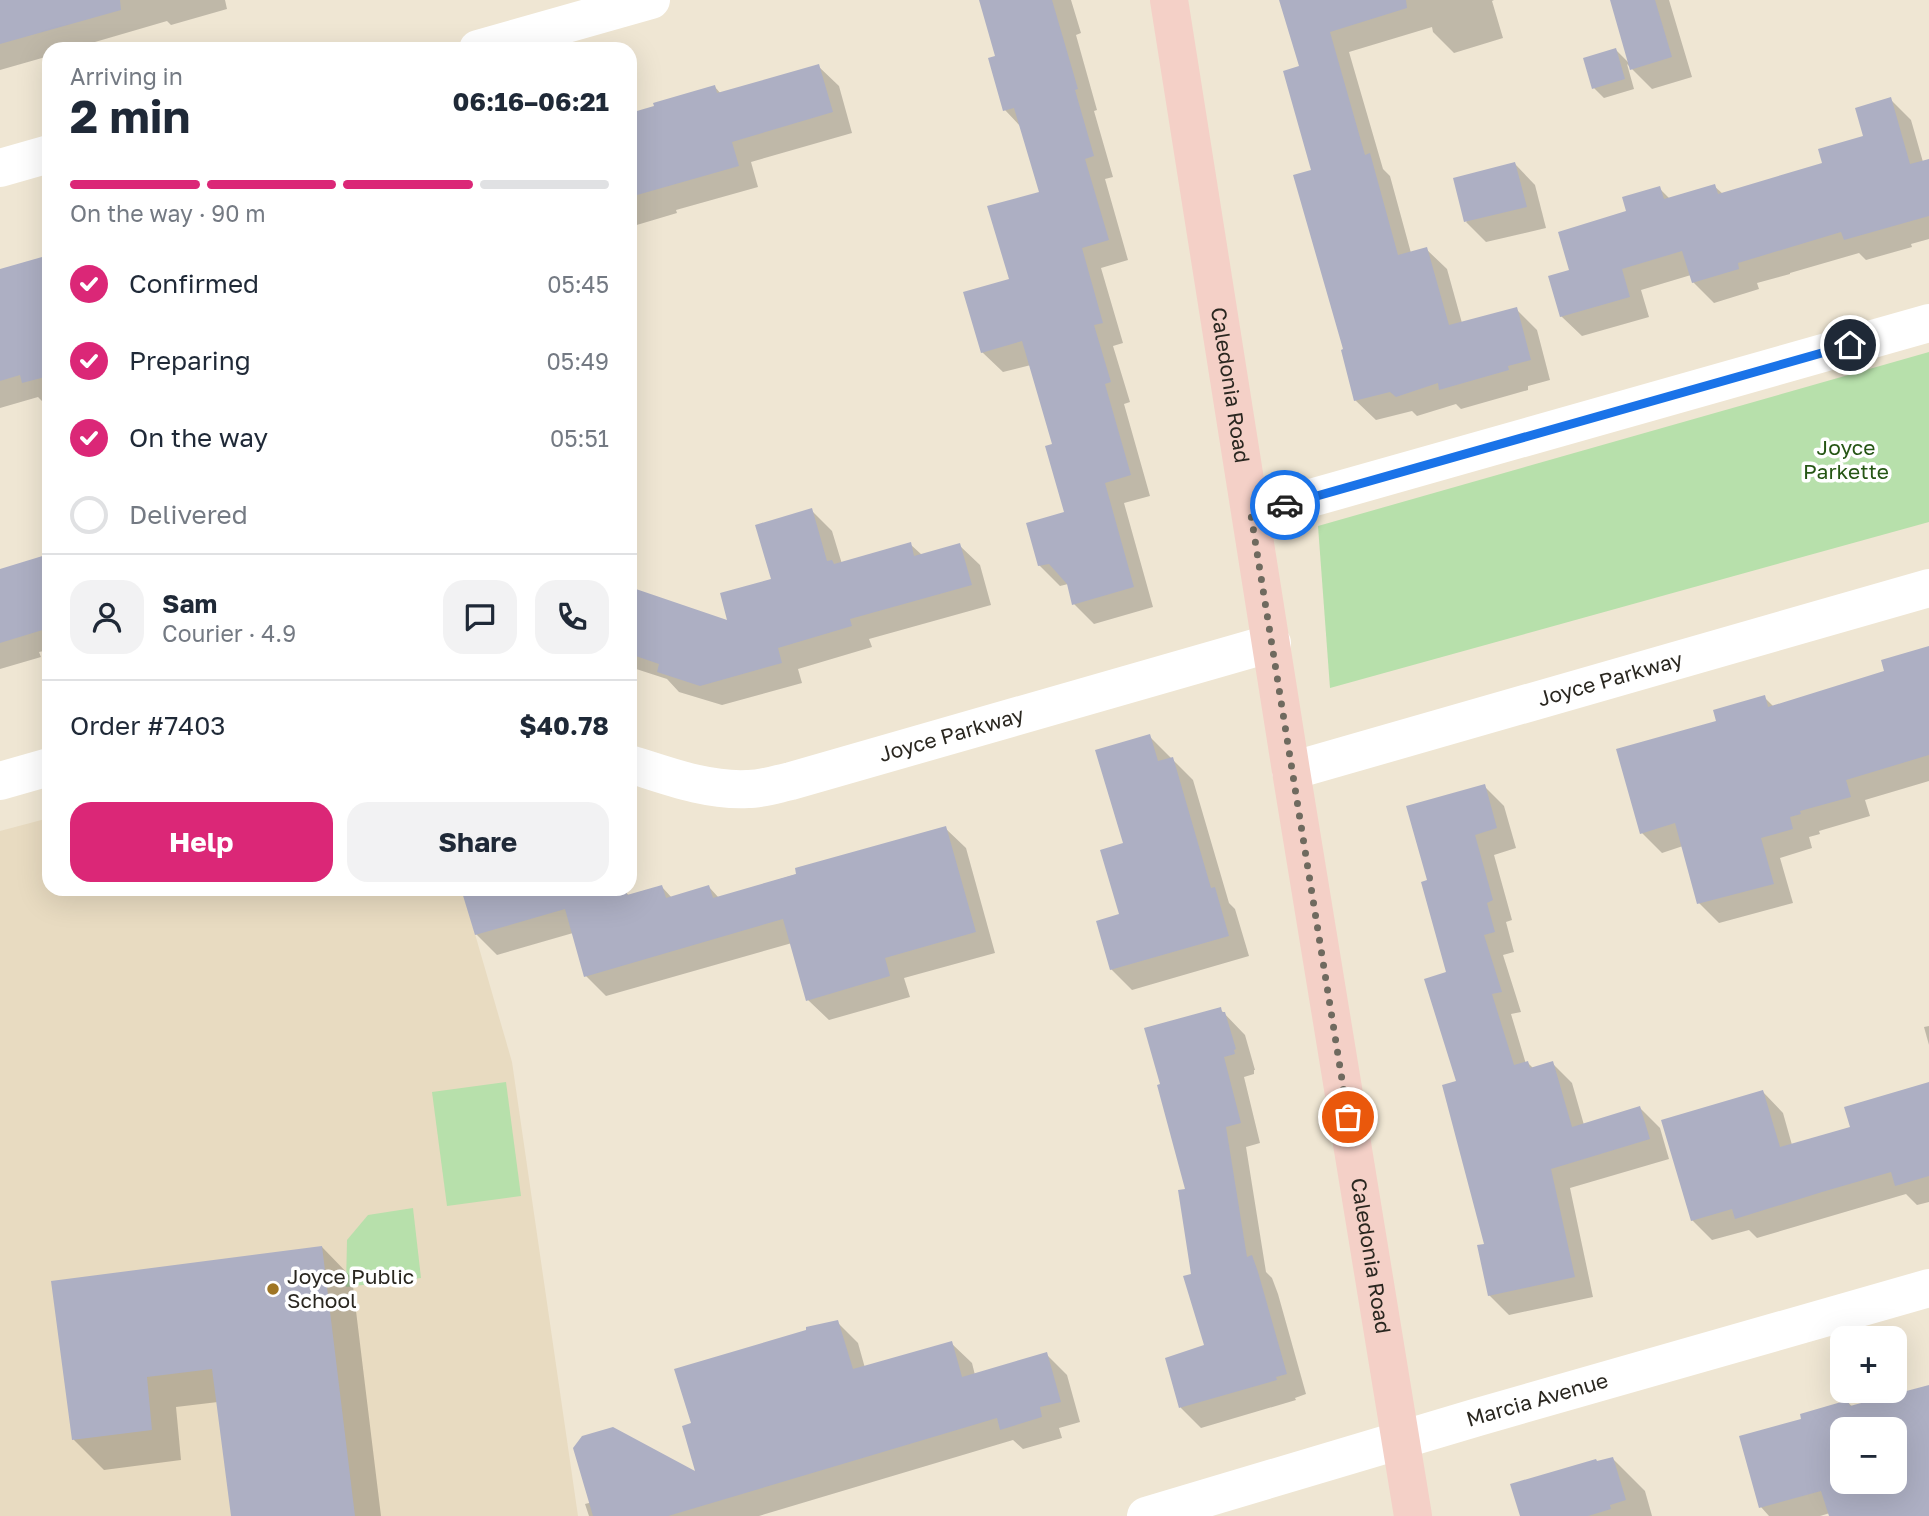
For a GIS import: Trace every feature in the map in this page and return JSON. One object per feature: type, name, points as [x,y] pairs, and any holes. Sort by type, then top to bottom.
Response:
[{"type":"street","points":[[503,42],[651,0]]},
{"type":"street","name":"Caledonia Road","points":[[1169,0],[1413,1516]]},
{"type":"street","points":[[0,168],[42,156]]},
{"type":"street","points":[[1251,515],[1929,323]]},
{"type":"street","name":"Joyce Parkway","points":[[1291,771],[1929,588]]},
{"type":"street","name":"Joyce Parkway","points":[[637,766],[708,786],[749,789],[791,781],[1272,643]]},
{"type":"street","points":[[0,780],[42,769]]},
{"type":"street","name":"Marcia Avenue","points":[[1146,1516],[1401,1439],[1929,1288]]},
{"type":"shaded area","name":"Joyce Public School","points":[[42,820],[42,896],[464,896],[512,1062],[578,1516],[0,1516],[0,831]]},
{"type":"green space","name":"Joyce Parkette","points":[[1929,352],[1929,522],[1330,688],[1318,526]]},
{"type":"green space","points":[[506,1082],[521,1196],[447,1206],[432,1092]]},
{"type":"green space","points":[[413,1208],[421,1278],[346,1287],[347,1240],[368,1215]]},
{"type":"building","points":[[0,0],[120,0],[121,10],[0,44]]},
{"type":"building","points":[[979,0],[1052,0],[1094,156],[1085,159],[1109,240],[1082,248],[1103,323],[1094,325],[1111,382],[1105,384],[1131,475],[1105,483],[1134,587],[1072,605],[1067,584],[1049,564],[1038,566],[1026,523],[1064,512],[1045,446],[1052,444],[1022,341],[981,353],[963,292],[1009,279],[987,206],[1039,192],[1014,108],[1003,111],[988,58],[995,56]]},
{"type":"building","points":[[1279,0],[1406,0],[1407,8],[1330,32],[1365,155],[1370,153],[1398,255],[1427,247],[1449,325],[1517,307],[1531,360],[1508,366],[1509,370],[1439,390],[1438,383],[1396,397],[1390,392],[1354,401],[1341,350],[1343,349],[1293,175],[1311,170],[1283,71],[1299,66]]},
{"type":"building","points":[[1610,0],[1655,0],[1672,57],[1630,70]]},
{"type":"building","points":[[1616,48],[1625,79],[1592,89],[1583,58]]},
{"type":"building","points":[[819,64],[833,112],[732,142],[739,166],[637,195],[637,111],[654,106],[653,103],[715,85],[717,93]]},
{"type":"building","points":[[1891,97],[1910,164],[1929,159],[1929,216],[1844,240],[1841,232],[1738,263],[1739,269],[1692,283],[1682,251],[1622,269],[1630,297],[1560,317],[1548,276],[1569,270],[1558,232],[1626,211],[1622,197],[1660,186],[1664,199],[1715,184],[1718,194],[1822,163],[1818,149],[1863,136],[1855,108]]},
{"type":"building","points":[[1515,162],[1527,207],[1464,222],[1453,178]]},
{"type":"building","points":[[42,257],[42,378],[22,383],[20,375],[0,381],[0,269]]},
{"type":"building","points":[[812,508],[827,561],[832,560],[834,564],[911,542],[914,556],[960,543],[972,585],[850,619],[852,626],[778,648],[782,663],[700,686],[657,672],[659,664],[637,656],[637,589],[727,620],[720,593],[771,579],[755,525]]},
{"type":"building","points":[[42,556],[42,630],[0,643],[0,569]]},
{"type":"building","points":[[1929,646],[1929,755],[1846,780],[1851,797],[1800,811],[1801,814],[1790,817],[1793,829],[1761,838],[1774,884],[1697,904],[1675,823],[1640,834],[1616,749],[1716,721],[1713,710],[1765,695],[1768,707],[1884,671],[1881,660]]},
{"type":"building","points":[[1150,734],[1158,761],[1173,757],[1211,888],[1215,887],[1229,936],[1110,970],[1096,921],[1119,914],[1100,850],[1123,843],[1095,750]]},
{"type":"building","points":[[1485,784],[1497,828],[1475,835],[1493,900],[1487,903],[1495,932],[1484,935],[1502,992],[1492,994],[1514,1065],[1528,1061],[1530,1068],[1553,1061],[1572,1127],[1640,1106],[1650,1139],[1551,1169],[1575,1277],[1488,1296],[1477,1245],[1484,1244],[1442,1085],[1456,1081],[1424,979],[1446,972],[1421,882],[1427,880],[1406,806]]},
{"type":"building","points":[[946,826],[976,932],[885,958],[890,976],[806,1001],[783,919],[584,977],[565,909],[475,935],[463,896],[637,896],[637,892],[662,885],[666,898],[709,885],[713,898],[796,874],[795,868]]},
{"type":"building","points":[[1221,1007],[1236,1049],[1235,1054],[1224,1057],[1241,1123],[1226,1127],[1247,1257],[1252,1255],[1258,1272],[1287,1374],[1276,1377],[1277,1380],[1179,1408],[1165,1358],[1204,1345],[1183,1276],[1191,1274],[1178,1190],[1185,1189],[1144,1028]]},
{"type":"building","points":[[1929,1082],[1929,1176],[1895,1186],[1891,1172],[1735,1219],[1732,1209],[1691,1221],[1661,1120],[1763,1090],[1780,1147],[1850,1127],[1844,1107]]},
{"type":"building","points":[[322,1246],[355,1516],[231,1516],[212,1369],[147,1377],[152,1430],[72,1440],[51,1281]]},
{"type":"building","points":[[838,1320],[853,1369],[952,1341],[962,1377],[1047,1352],[1061,1402],[1040,1407],[1042,1417],[1000,1430],[997,1418],[668,1516],[593,1516],[573,1448],[582,1436],[613,1427],[695,1471],[682,1426],[691,1423],[674,1369],[806,1330],[806,1327]]},
{"type":"building","points":[[1929,1385],[1929,1516],[1829,1516],[1821,1491],[1759,1508],[1739,1436],[1801,1419],[1800,1414],[1838,1403],[1849,1403],[1850,1406],[1861,1403],[1907,1403],[1907,1391]]},
{"type":"building","points":[[1613,1457],[1626,1500],[1610,1505],[1611,1509],[1588,1516],[1520,1516],[1510,1484],[1596,1459],[1597,1461]]},
{"type":"way so far","points":[[1285,505],[1251,515],[1348,1117]]},
{"type":"place","name":"Joyce Public School","points":[[273,1289]]},
{"type":"route","points":[[1285,505],[1850,345]]}]
